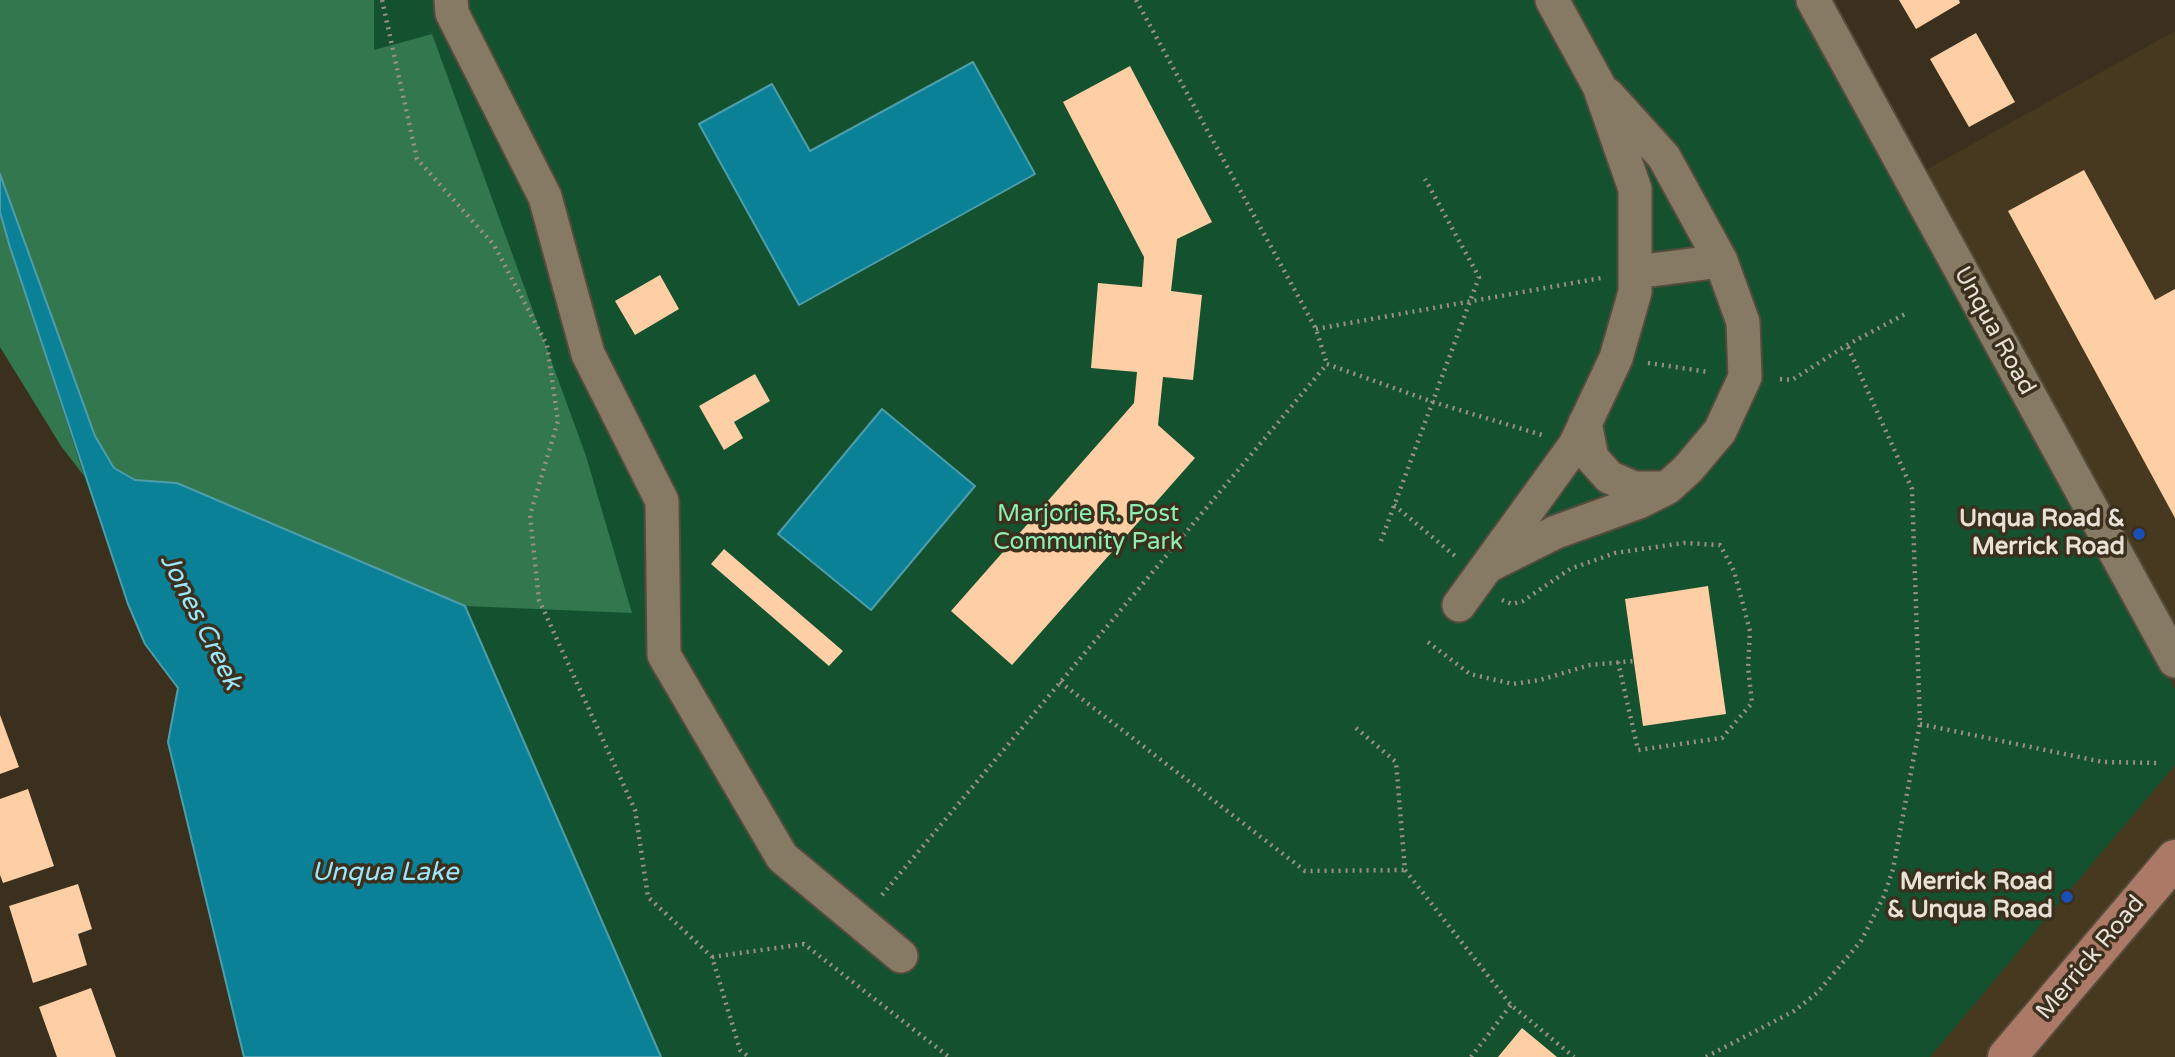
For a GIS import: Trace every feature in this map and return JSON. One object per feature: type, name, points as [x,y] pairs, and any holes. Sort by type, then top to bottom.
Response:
[{"type":"main road","name":"Merrick Road","points":[[2007,1057],[2175,859]]},
{"type":"street","points":[[451,0],[452,13],[545,197],[588,354],[662,501],[664,655],[782,857],[901,956]]},
{"type":"street","points":[[1459,605],[1580,434],[1616,358],[1635,292],[1635,190],[1599,86],[1552,0]]},
{"type":"street","name":"Unqua Road","points":[[1813,0],[2175,661]]},
{"type":"street","points":[[1486,566],[1556,533],[1639,502],[1667,488],[1688,469],[1720,431],[1745,377],[1743,323],[1721,261],[1664,157],[1599,86]]},
{"type":"street","points":[[1636,272],[1721,261]]},
{"type":"street","points":[[1580,434],[1592,458],[1609,477],[1634,488],[1667,488]]},
{"type":"path","points":[[382,0],[417,159],[494,245],[547,345],[558,421],[530,515],[539,600],[635,810],[648,897],[712,957],[740,1050],[749,1057]]},
{"type":"path","points":[[1136,0],[1316,329],[1326,364]]},
{"type":"path","points":[[1381,541],[1479,277],[1425,179]]},
{"type":"path","points":[[1316,329],[1636,272]]},
{"type":"path","points":[[1706,1057],[1794,1011],[1817,993],[1861,941],[1884,896],[1893,869],[1920,724],[1912,489],[1847,345]]},
{"type":"path","points":[[860,922],[1326,364]]},
{"type":"path","points":[[1326,364],[1433,402],[1580,434]]},
{"type":"path","points":[[1618,662],[1638,750],[1722,738],[1752,703],[1748,667],[1750,631],[1734,571],[1720,545]]},
{"type":"path","points":[[1428,642],[1470,674],[1513,684],[1540,680],[1590,665],[1634,661]]},
{"type":"path","points":[[1060,682],[1305,871],[1405,870]]},
{"type":"path","points":[[1920,724],[2103,762],[2157,763]]},
{"type":"path","points":[[1356,728],[1396,762],[1405,870],[1511,1005],[1574,1057]]},
{"type":"path","points":[[712,957],[804,944],[949,1057]]},
{"type":"path","points":[[1471,1057],[1511,1005]]},
{"type":"shaded area","points":[[2175,31],[2175,689],[1899,185]]},
{"type":"shaded area","points":[[2175,763],[2175,1057],[1929,1057]]},
{"type":"green space","name":"Marjorie R. Post Community Park","points":[[0,0],[1797,0],[2175,689],[2175,765],[1930,1057],[244,1057],[168,742],[178,688],[145,644],[0,245]]},
{"type":"green space","points":[[0,0],[374,0],[374,50],[432,34],[586,456],[632,613],[465,606],[178,483],[135,480],[113,468],[95,436],[0,174]]},
{"type":"green space","points":[[0,212],[84,476],[61,446],[0,347]]},
{"type":"water","points":[[973,62],[1035,174],[799,305],[699,124],[772,84],[810,151]]},
{"type":"water","name":"Unqua Lake","points":[[0,174],[95,436],[114,468],[135,480],[177,483],[465,606],[661,1057],[244,1057],[168,742],[178,688],[145,644],[128,604],[9,244],[0,212]]},
{"type":"water","points":[[882,409],[975,486],[871,610],[778,534]]},
{"type":"building","points":[[1899,0],[1959,0],[1960,3],[1916,29]]},
{"type":"building","points":[[1976,33],[2015,102],[1969,127],[1930,59]]},
{"type":"building","points":[[1130,66],[1212,222],[1177,239],[1171,291],[1202,295],[1193,380],[1163,377],[1158,425],[1195,458],[1012,665],[951,611],[1134,403],[1137,372],[1091,368],[1098,283],[1142,287],[1144,257],[1063,102]]},
{"type":"building","points":[[2084,170],[2155,300],[2175,289],[2175,518],[2008,211]]},
{"type":"building","points":[[660,275],[679,309],[635,335],[615,301]]},
{"type":"building","points":[[755,374],[770,401],[734,422],[743,438],[724,450],[699,406]]},
{"type":"building","points":[[724,549],[843,651],[829,666],[711,564]]},
{"type":"building","points":[[1708,586],[1726,714],[1643,726],[1625,599]]},
{"type":"building","points":[[0,715],[19,767],[0,774]]},
{"type":"building","points":[[28,789],[54,866],[3,883],[0,875],[0,799]]},
{"type":"building","points":[[78,884],[92,929],[78,934],[87,965],[33,983],[9,906]]},
{"type":"building","points":[[91,988],[116,1057],[57,1057],[39,1007]]},
{"type":"building","points":[[1522,1028],[1557,1057],[1498,1057]]},
{"type":"place","name":"Unqua Road & Merrick Road","points":[[2139,534]]},
{"type":"place","name":"Merrick Road & Unqua Road","points":[[2067,897]]},
{"type":"water label","name":"Jones Creek","points":[[200,622]]}]
